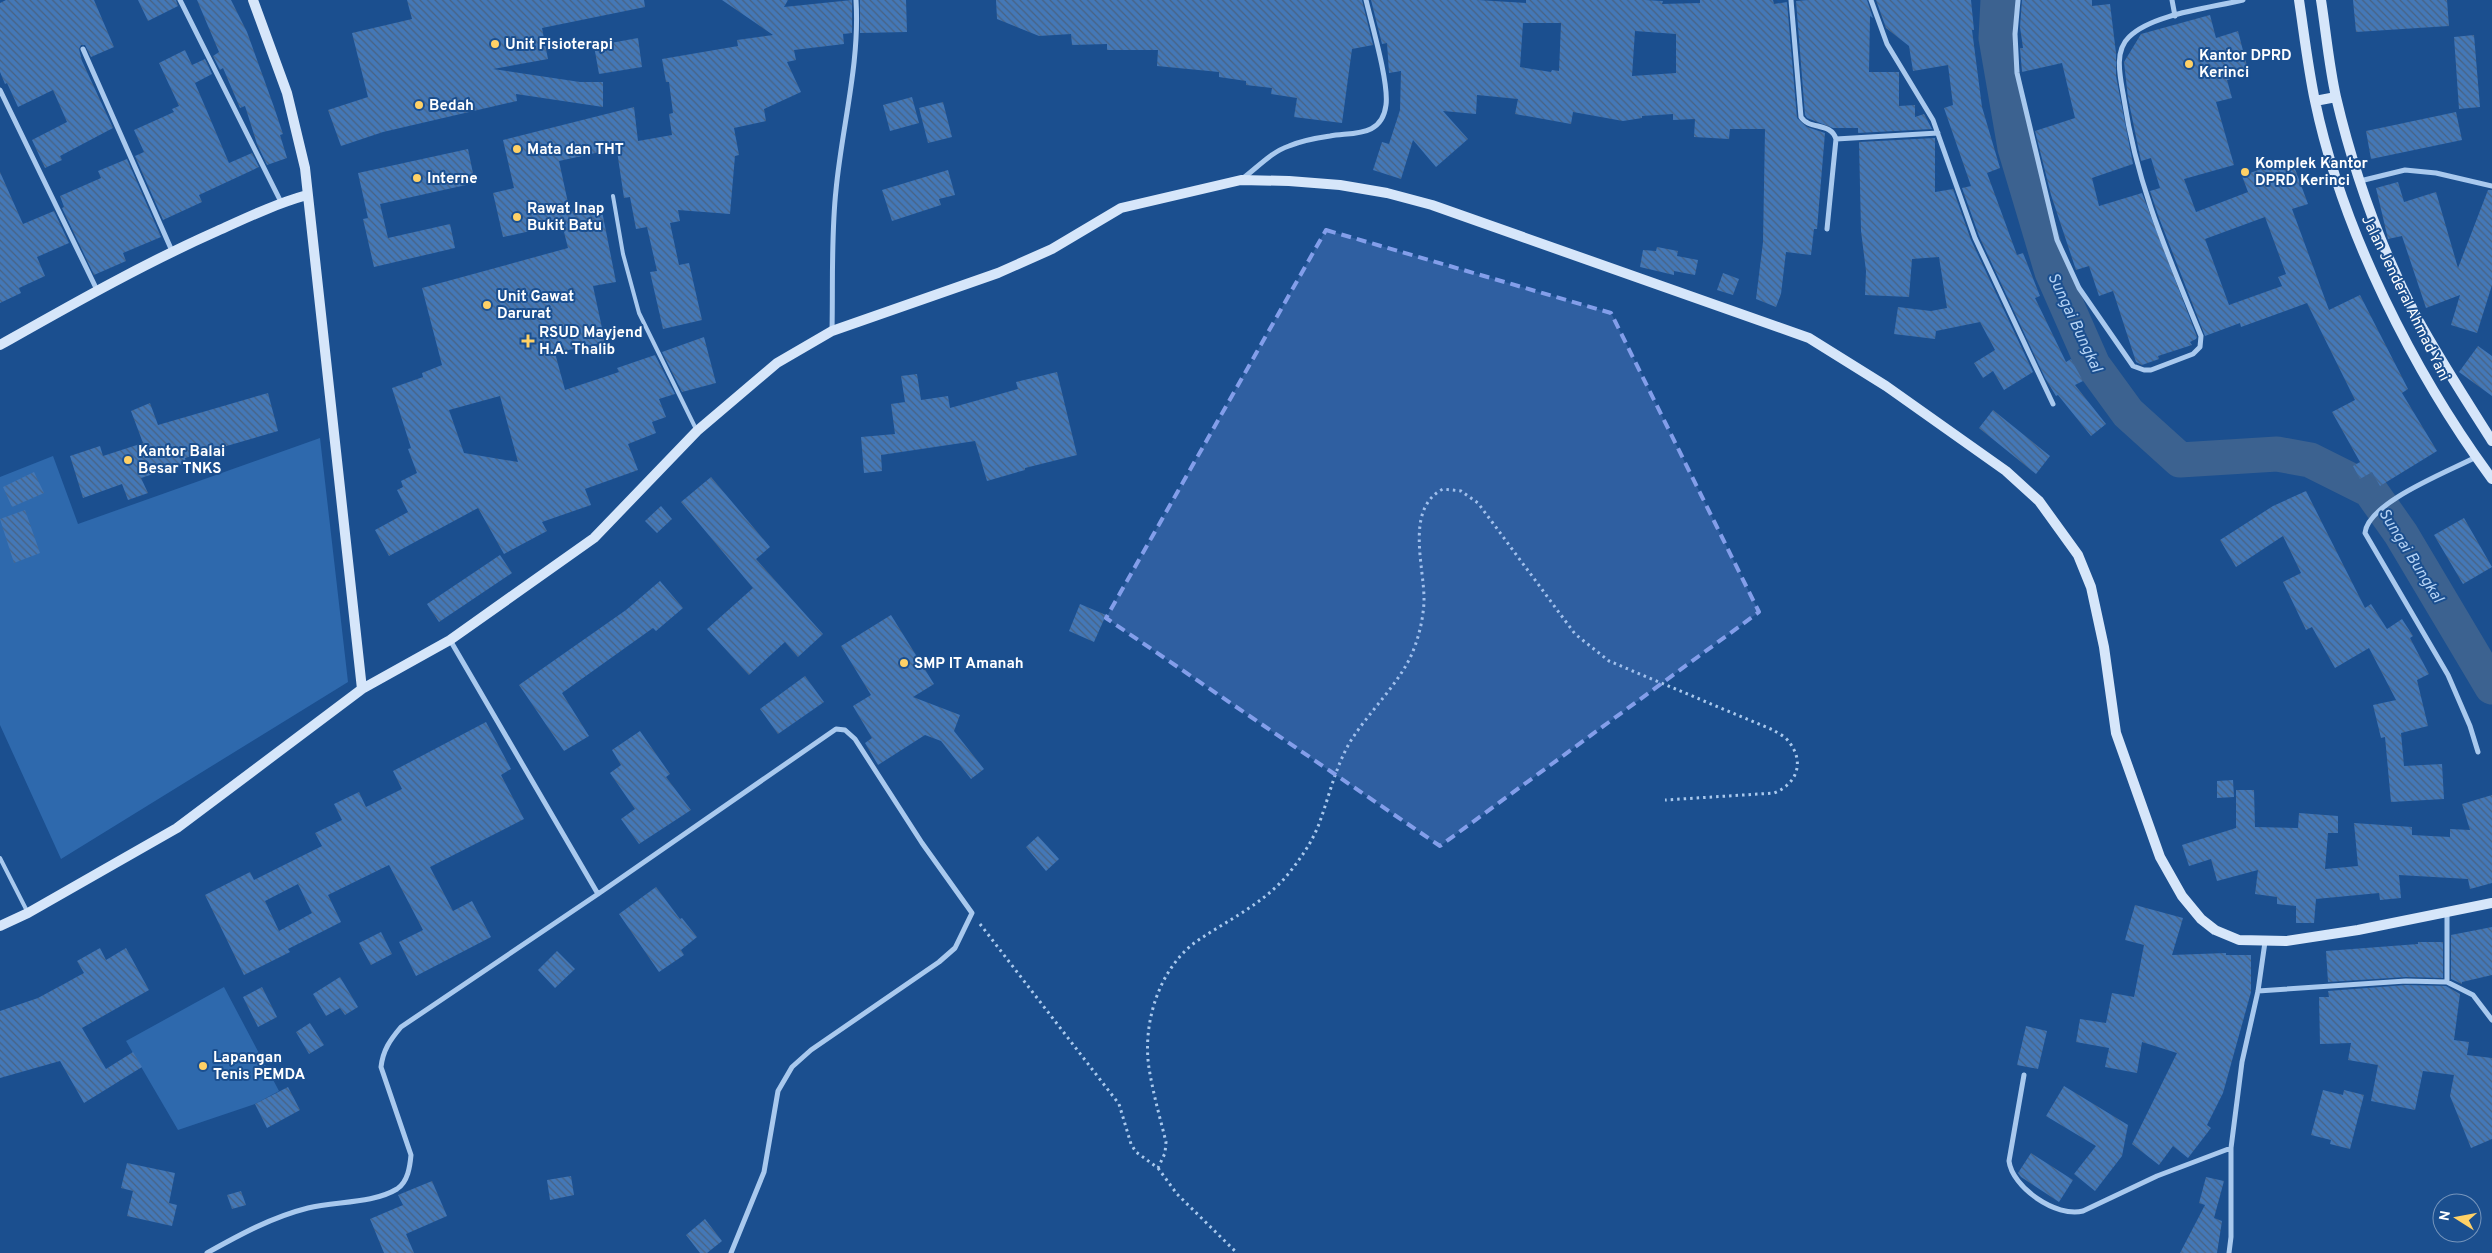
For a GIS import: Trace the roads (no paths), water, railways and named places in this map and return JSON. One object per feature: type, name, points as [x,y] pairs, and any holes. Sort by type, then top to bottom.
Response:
[{"type":"main road","points":[[254,0],[287,93],[305,168],[362,689]]},
{"type":"main road","name":"Jalan Jenderal Ahmad Yani","points":[[2299,0],[2315,101],[2339,188],[2355,234],[2429,382],[2476,457],[2492,478]]},
{"type":"main road","name":"Jalan Jenderal Ahmad Yani","points":[[2321,0],[2336,97],[2360,181],[2375,225],[2417,318],[2492,441]]},
{"type":"main road","points":[[2315,101],[2336,97]]},
{"type":"main road","points":[[0,926],[28,913],[177,828],[362,689],[450,640],[594,538],[697,431],[777,363],[832,331],[998,273],[1052,249],[1121,208],[1241,180],[1340,185],[1387,193],[1432,204],[1809,338],[1886,386],[2006,471],[2039,501],[2078,555],[2098,614],[2116,732],[2160,857],[2182,896],[2201,919],[2215,930],[2238,940],[2265,942],[2327,935],[2492,903]]},
{"type":"main road","points":[[0,345],[97,290],[172,251],[281,202],[307,195]]},
{"type":"street","points":[[180,0],[281,202]]},
{"type":"street","points":[[832,331],[836,192],[843,129],[856,49],[856,0]]},
{"type":"street","points":[[1241,180],[1274,154],[1290,146],[1329,136],[1364,132],[1372,130],[1380,124],[1385,113],[1386,95],[1366,0]]},
{"type":"street","points":[[1792,0],[1801,117],[1804,121],[1829,129],[1836,138],[1827,229]]},
{"type":"street","points":[[1871,0],[1881,32],[1925,105],[1938,133],[1975,238],[2053,404]]},
{"type":"street","points":[[2018,0],[2015,34],[2017,73],[2057,240],[2067,264],[2087,300],[2133,366],[2144,370],[2159,368],[2193,354],[2200,347],[2201,336],[2146,197],[2130,138],[2119,72],[2120,56],[2127,38],[2148,22],[2243,0]]},
{"type":"street","points":[[2172,0],[2175,16]]},
{"type":"street","points":[[83,49],[172,251]]},
{"type":"street","points":[[0,90],[97,290]]},
{"type":"street","points":[[1836,138],[1938,133]]},
{"type":"street","points":[[2360,181],[2405,170],[2436,173],[2492,186]]},
{"type":"street","points":[[2476,457],[2394,498],[2374,515],[2366,527],[2367,537],[2448,675],[2470,726],[2478,752]]},
{"type":"street","points":[[450,640],[598,894]]},
{"type":"street","points":[[207,1253],[277,1218],[307,1209],[384,1195],[399,1188],[410,1167],[410,1155],[381,1067],[382,1056],[389,1041],[401,1027],[598,894],[836,729],[845,730],[855,739],[922,843],[972,913],[955,948],[939,962],[811,1050],[792,1067],[778,1091],[764,1172],[731,1253]]},
{"type":"street","points":[[2447,913],[2447,982]]},
{"type":"street","points":[[2229,1253],[2232,1237],[2231,1148],[2242,1062],[2258,991],[2265,942]]},
{"type":"street","points":[[2258,991],[2406,981],[2447,982],[2473,995],[2492,1020]]},
{"type":"street","points":[[2024,1075],[2009,1161],[2010,1168],[2018,1182],[2057,1210],[2070,1213],[2083,1211],[2157,1176],[2231,1148]]},
{"type":"lane","points":[[613,196],[623,254],[639,313],[697,431]]},
{"type":"lane","points":[[0,858],[28,913]]},
{"type":"waterway","name":"Sungai Bungkal","points":[[1998,0],[1996,38],[2015,148],[2052,272],[2093,365],[2128,413],[2180,460],[2277,454],[2310,460],[2370,490],[2401,534],[2492,687]]},
{"type":"place","name":"Unit Fisioterapi","points":[[495,44]]},
{"type":"place","name":"Kantor DPRD Kerinci","points":[[2189,64]]},
{"type":"place","name":"Bedah","points":[[419,105]]},
{"type":"place","name":"Mata dan THT","points":[[517,149]]},
{"type":"place","name":"Komplek Kantor DPRD Kerinci","points":[[2245,172]]},
{"type":"place","name":"Interne","points":[[417,178]]},
{"type":"place","name":"Rawat Inap Bukit Batu","points":[[517,217]]},
{"type":"place","name":"Unit Gawat Darurat","points":[[487,305]]},
{"type":"place","name":"RSUD Mayjend H.A. Thalib","points":[[528,341]]},
{"type":"place","name":"Kantor Balai Besar TNKS","points":[[128,460]]},
{"type":"place","name":"SMP IT Amanah","points":[[904,663]]},
{"type":"place","name":"Lapangan Tenis PEMDA","points":[[203,1066]]}]
